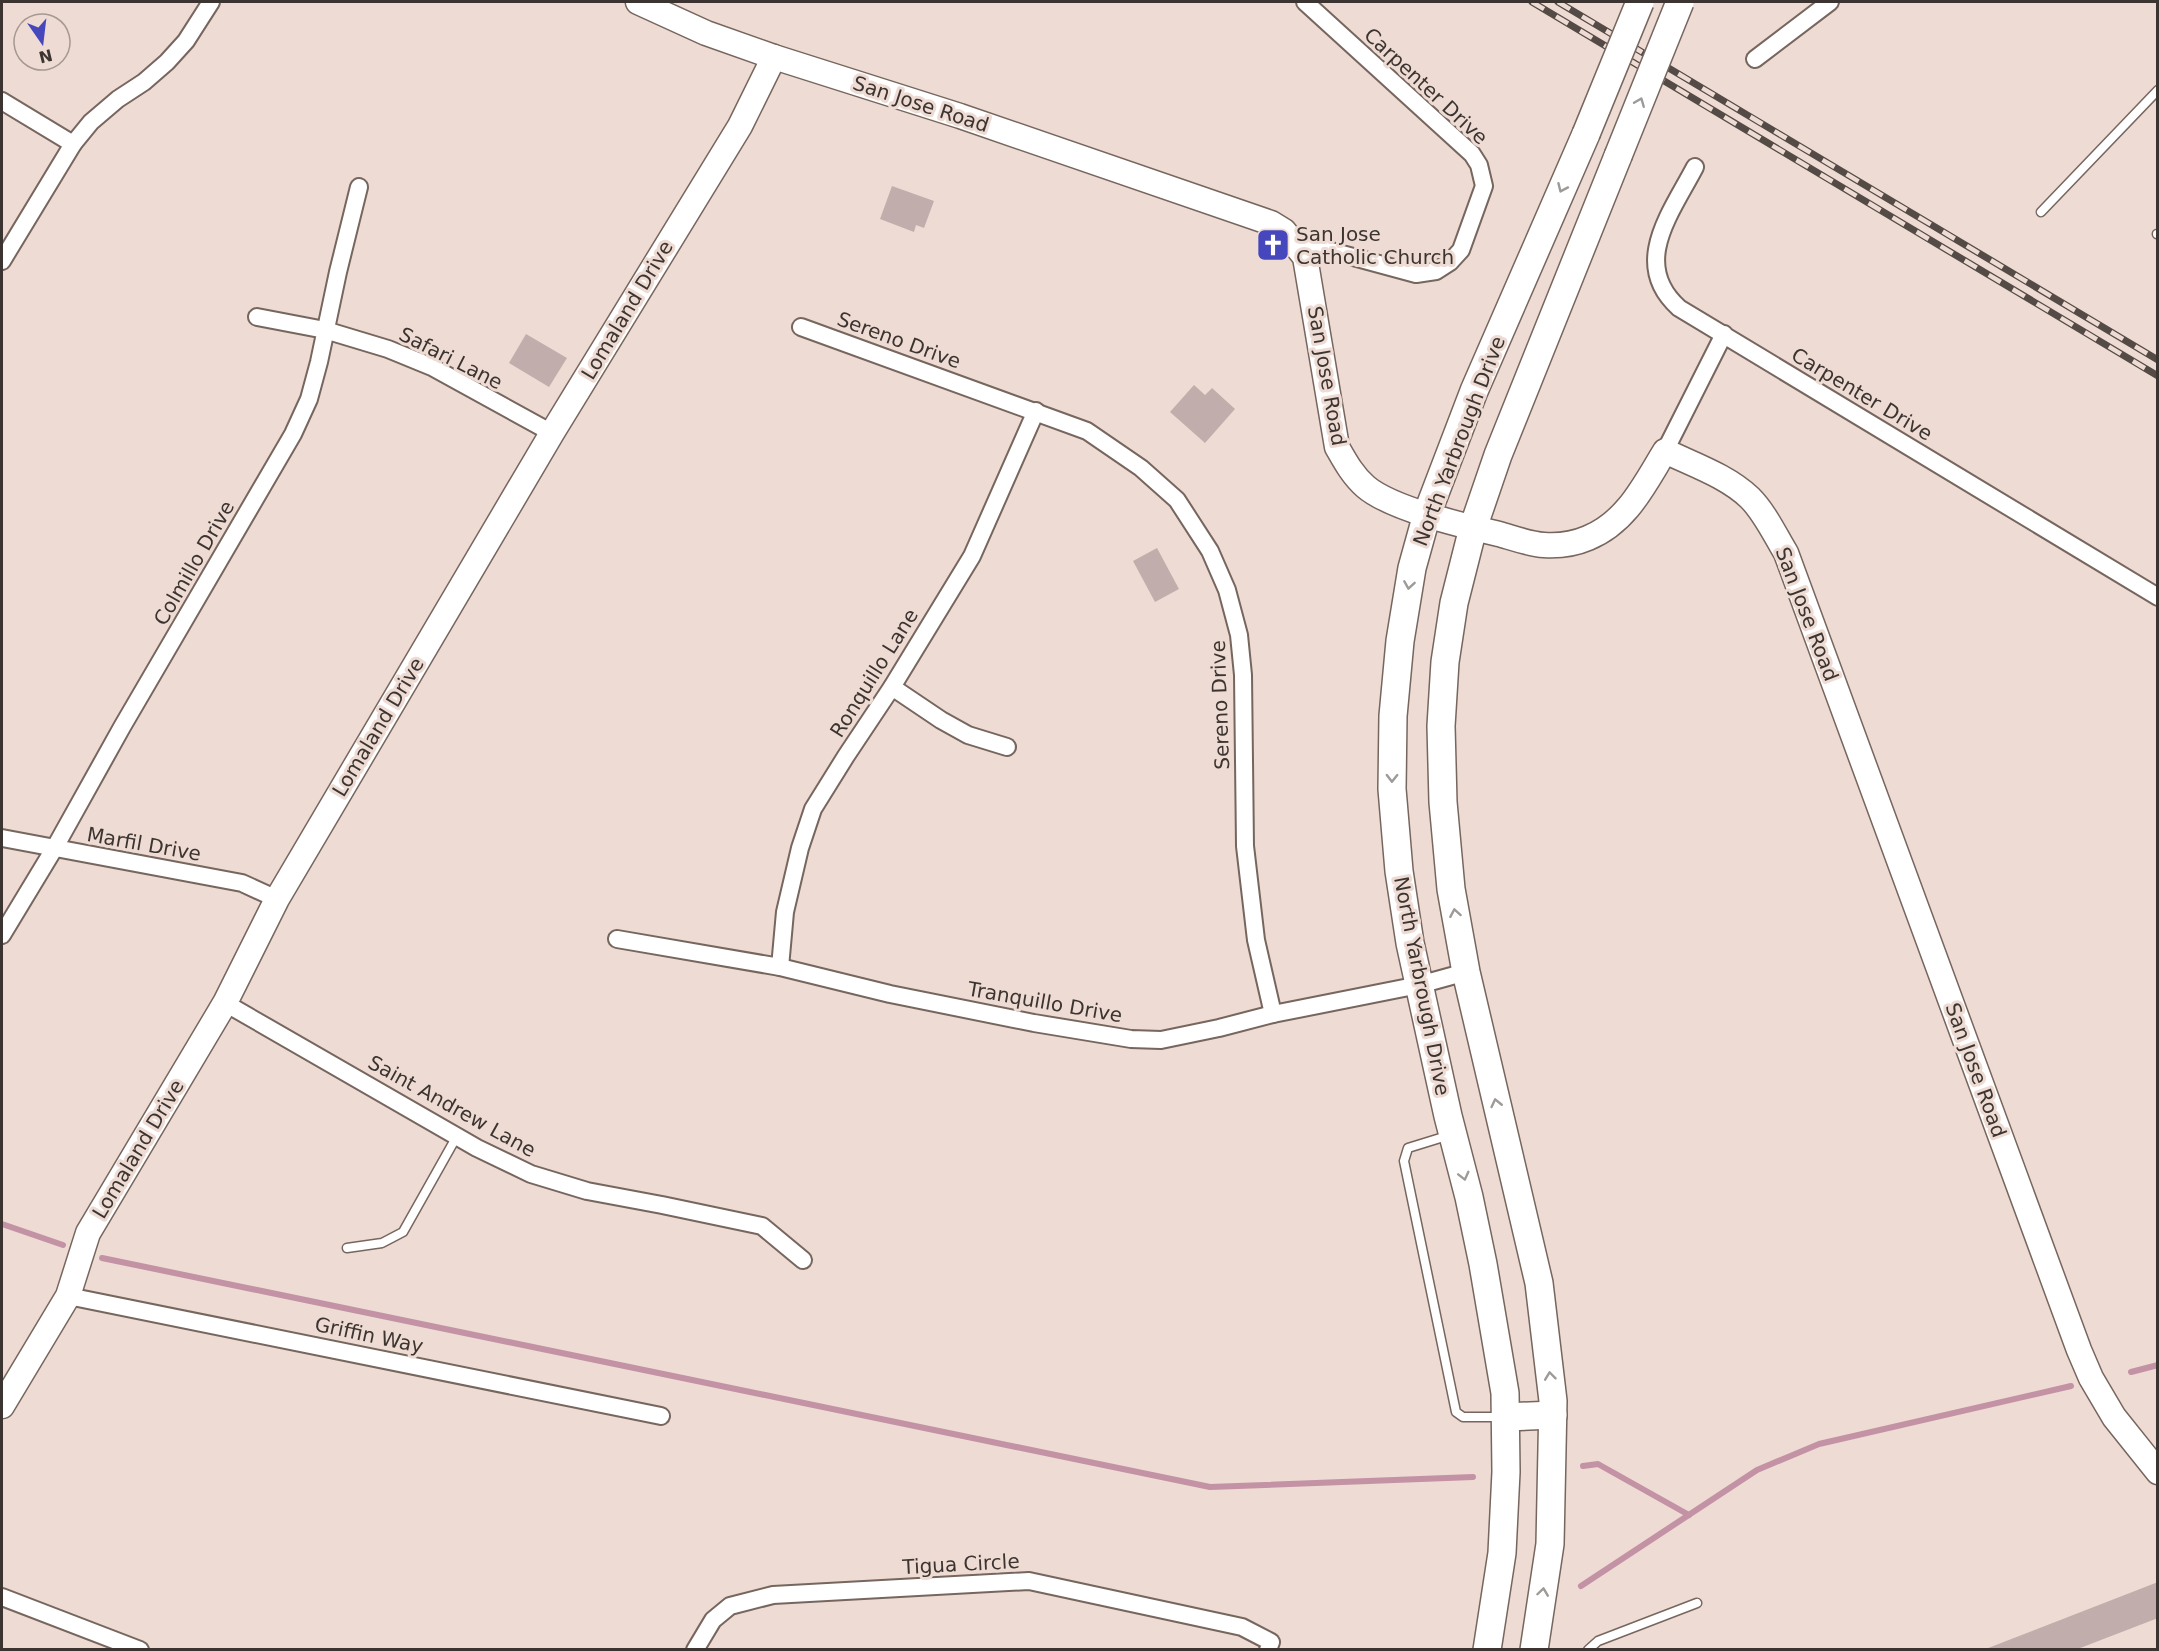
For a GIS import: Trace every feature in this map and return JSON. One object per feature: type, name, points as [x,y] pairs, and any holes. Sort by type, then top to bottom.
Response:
[{"type":"main road","name":"North Yarbrough Drive","points":[[1486,1650],[1502,1553],[1506,1472],[1505,1393],[1483,1264],[1410,943],[1399,871],[1392,789],[1393,716],[1400,641],[1412,568],[1427,514],[1474,391],[1586,134],[1640,2]]},
{"type":"main road","points":[[1534,1650],[1550,1544],[1553,1415],[1539,1283],[1466,972],[1451,890],[1443,802],[1441,726],[1445,662],[1455,603],[1473,528],[1502,444],[1680,2]]},
{"type":"main road","points":[[1505,1417],[1553,1415]]},
{"type":"street","points":[[2,261],[73,144],[91,122],[167,62],[186,41],[211,2]]},
{"type":"street","name":"San Jose Road","points":[[638,2],[706,33],[960,116],[1271,223],[1284,231],[1305,257],[1337,447],[1348,467],[1366,488],[1390,502],[1473,528],[1540,545],[1557,546],[1602,532],[1623,515],[1632,505],[1665,451],[1734,484],[1752,500],[1786,553],[2079,1350],[2091,1377],[2114,1417],[2157,1472]]},
{"type":"street","name":"Carpenter Drive","points":[[1294,241],[1416,274],[1436,271],[1450,262],[1461,250],[1484,186],[1479,165],[1472,154],[1305,2]]},
{"type":"street","points":[[1755,59],[1830,2]]},
{"type":"street","name":"Lomaland Drive","points":[[2,1406],[68,1296],[88,1233],[225,1003],[277,900],[552,433],[740,126],[774,57]]},
{"type":"street","points":[[2,101],[73,144]]},
{"type":"street","name":"Carpenter Drive","points":[[1695,167],[1660,234],[1655,259],[1659,281],[1669,299],[1679,308],[2157,597]]},
{"type":"street","name":"Colmillo Drive","points":[[2,935],[293,434],[309,399],[320,362],[325,330],[359,186]]},
{"type":"street","name":"Safari Lane","points":[[257,317],[325,330],[388,349],[432,367],[552,433]]},
{"type":"street","name":"Sereno Drive","points":[[801,327],[1087,431],[1141,468],[1177,500],[1210,551],[1227,590],[1239,635],[1243,675],[1245,846],[1256,940],[1273,1014]]},
{"type":"street","points":[[1665,451],[1724,334]]},
{"type":"street","name":"Ronquillo Lane","points":[[780,967],[784,912],[800,848],[813,809],[892,687],[972,556],[1036,411]]},
{"type":"street","points":[[892,687],[968,735],[1007,747]]},
{"type":"street","name":"Marfil Drive","points":[[2,838],[242,883],[277,900]]},
{"type":"street","name":"Tranquillo Drive","points":[[617,939],[780,967],[1034,1023],[1131,1039],[1161,1040],[1273,1014],[1419,985],[1466,972]]},
{"type":"street","name":"Saint Andrew Lane","points":[[225,1003],[457,1136],[531,1174],[587,1191],[762,1227],[804,1260]]},
{"type":"street","name":"Griffin Way","points":[[68,1296],[661,1416]]},
{"type":"street","name":"Tigua Circle","points":[[695,1650],[713,1620],[730,1606],[772,1595],[1029,1581],[1242,1627],[1271,1642],[1268,1650]]},
{"type":"street","points":[[2,1597],[140,1650]]},
{"type":"lane","points":[[2041,212],[2157,90]]},
{"type":"lane","points":[[1453,1135],[1408,1148],[1404,1161],[1456,1412],[1463,1417],[1505,1417]]},
{"type":"lane","points":[[347,1248],[382,1243],[403,1232],[457,1136]]},
{"type":"lane","points":[[1588,1650],[1598,1641],[1697,1603]]},
{"type":"building","points":[[892,186],[934,201],[924,228],[916,225],[914,232],[880,219]]},
{"type":"building","points":[[526,334],[567,358],[549,387],[509,363]]},
{"type":"building","points":[[1194,385],[1205,395],[1212,388],[1235,409],[1205,443],[1170,412]]},
{"type":"building","points":[[1157,548],[1179,589],[1155,602],[1133,561]]},
{"type":"building","points":[[2158,1582],[2158,1618],[2075,1650],[1983,1650]]},
{"type":"waterway","points":[[2,1224],[63,1245]]},
{"type":"waterway","points":[[102,1258],[1210,1487],[1473,1477]]},
{"type":"waterway","points":[[2131,1372],[2158,1365]]},
{"type":"waterway","points":[[1581,1586],[1757,1470],[1819,1444],[2071,1386]]},
{"type":"waterway","points":[[1583,1466],[1598,1464],[1689,1515]]},
{"type":"railway","points":[[1532,2],[2158,376]]},
{"type":"railway","points":[[1558,2],[2158,360]]},
{"type":"place","name":"San Jose Catholic Church","points":[[1273,245]]}]
